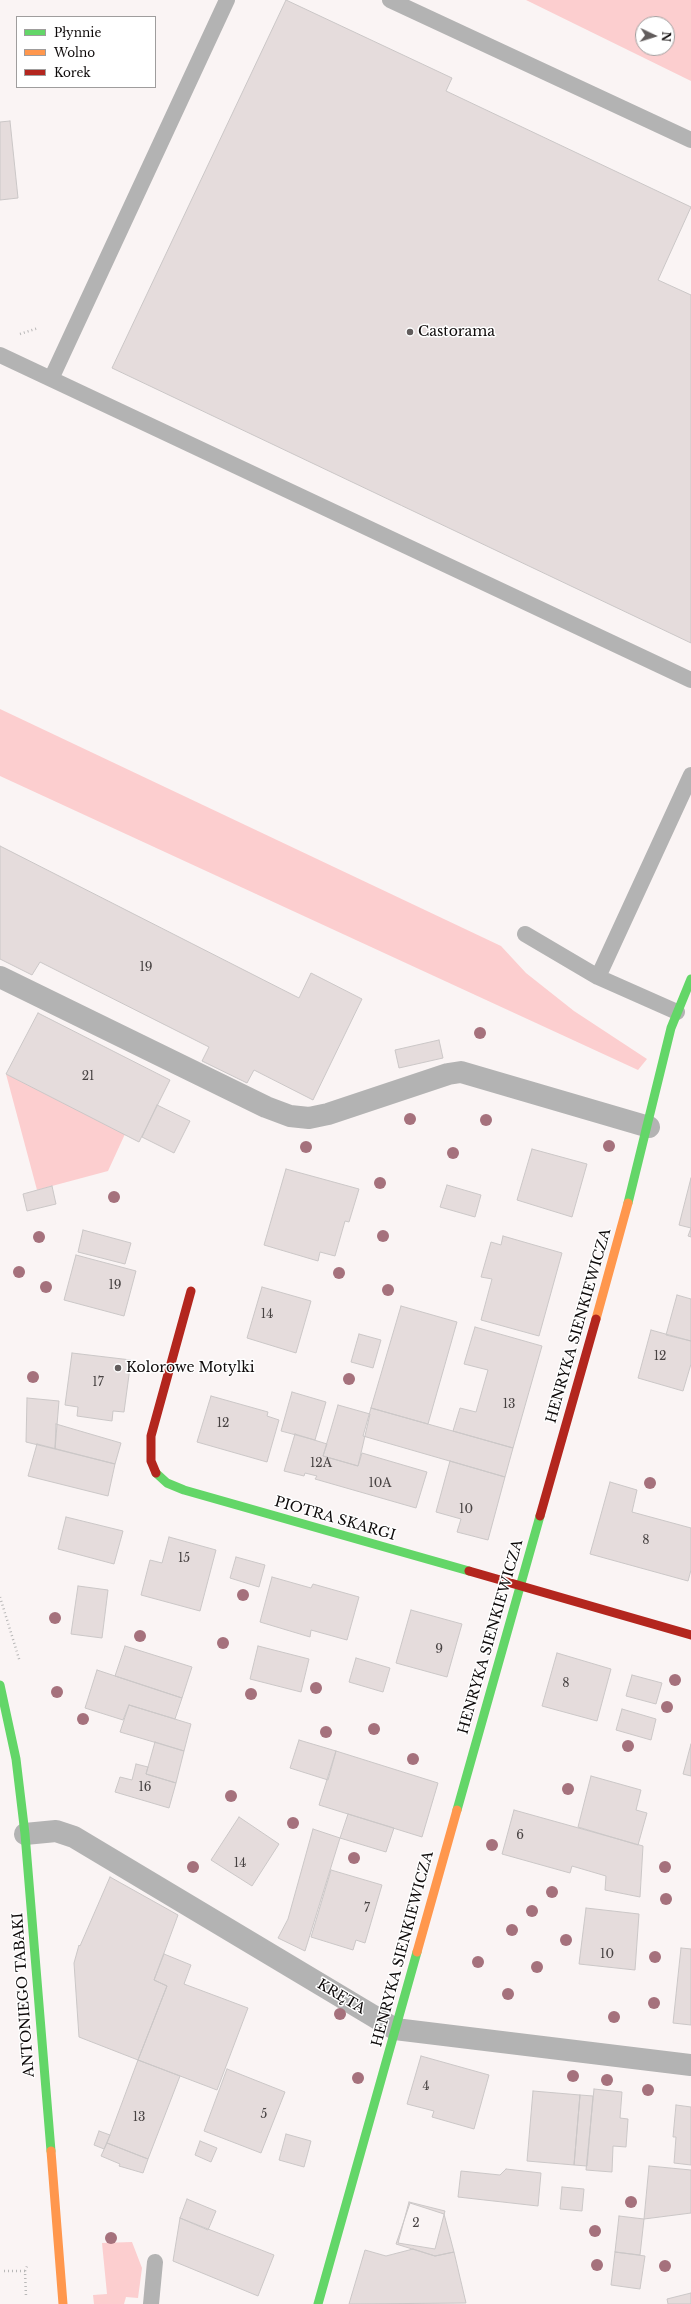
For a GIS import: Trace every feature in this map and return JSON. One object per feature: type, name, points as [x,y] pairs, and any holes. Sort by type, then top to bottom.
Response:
[{"type":"street","points":[[0,977],[266,1107],[295,1117],[309,1118],[328,1114],[448,1074],[461,1072],[649,1128]]},
{"type":"street","name":"HENRYKA SIENKIEWICZA","points":[[318,2304],[649,1128],[671,1028],[691,979]]},
{"type":"street","name":"PIOTRA SKARGI","points":[[191,1291],[151,1436],[154,1471],[160,1477],[184,1490],[691,1635]]},
{"type":"street","name":"ANTONIEGO TABAKI","points":[[0,1685],[16,1759],[25,1834],[63,2304]]},
{"type":"street","name":"KRĘTA","points":[[25,1834],[56,1831],[74,1837],[395,2029],[691,2064]]},
{"type":"lane","points":[[51,379],[227,0]]},
{"type":"lane","points":[[390,0],[691,140]]},
{"type":"lane","points":[[0,355],[691,680]]},
{"type":"lane","points":[[598,976],[691,775]]},
{"type":"lane","points":[[525,934],[598,976],[677,1012]]},
{"type":"lane","points":[[151,2304],[155,2262]]},
{"type":"path","points":[[4,2271],[25,2271],[26,2296]]},
{"type":"shaded area","points":[[526,0],[691,0],[691,81],[640,56],[675,56],[675,16],[635,16],[635,54]]},
{"type":"shaded area","points":[[0,709],[501,946],[526,973],[574,1011],[647,1059],[638,1070],[0,776]]},
{"type":"shaded area","points":[[6,1074],[125,1134],[108,1171],[37,1190]]},
{"type":"shaded area","points":[[132,2242],[142,2268],[138,2298],[126,2297],[124,2304],[94,2304],[93,2295],[107,2294],[102,2243]]},
{"type":"building","name":"Castorama","points":[[286,0],[452,78],[446,91],[691,207],[658,280],[691,295],[691,643],[112,368]]},
{"type":"building","points":[[10,121],[18,198],[0,200],[0,122]]},
{"type":"building","points":[[0,846],[299,998],[311,973],[362,999],[313,1100],[254,1070],[247,1083],[202,1061],[209,1047],[40,962],[32,975],[0,959]]},
{"type":"building","points":[[38,1013],[170,1080],[139,1142],[6,1074]]},
{"type":"building","points":[[439,1040],[443,1058],[399,1068],[395,1050]]},
{"type":"building","points":[[157,1105],[190,1121],[174,1153],[142,1137]]},
{"type":"building","points":[[532,1149],[587,1164],[572,1217],[517,1200]]},
{"type":"building","points":[[286,1169],[359,1189],[349,1222],[345,1221],[335,1256],[320,1252],[318,1261],[264,1245]]},
{"type":"building","points":[[691,1178],[691,1228],[679,1225]]},
{"type":"building","points":[[447,1185],[481,1195],[475,1217],[440,1207]]},
{"type":"building","points":[[52,1186],[56,1204],[27,1211],[23,1194]]},
{"type":"building","points":[[691,1228],[691,1237],[688,1236]]},
{"type":"building","points":[[83,1230],[131,1243],[125,1264],[78,1252]]},
{"type":"building","points":[[503,1236],[562,1253],[539,1336],[481,1320],[492,1279],[481,1277],[491,1242],[501,1245]]},
{"type":"building","points":[[76,1255],[136,1271],[124,1316],[64,1300]]},
{"type":"building","points":[[262,1287],[311,1301],[296,1353],[247,1338]]},
{"type":"building","points":[[677,1295],[691,1299],[691,1341],[666,1335]]},
{"type":"building","points":[[401,1306],[457,1322],[428,1424],[371,1408]]},
{"type":"building","points":[[475,1327],[542,1346],[513,1448],[453,1431],[460,1408],[476,1412],[488,1370],[464,1364]]},
{"type":"building","points":[[651,1330],[691,1341],[691,1364],[683,1391],[638,1378]]},
{"type":"building","points":[[359,1334],[381,1340],[373,1368],[351,1362]]},
{"type":"building","points":[[72,1353],[131,1360],[124,1412],[113,1411],[112,1421],[77,1416],[78,1407],[65,1405]]},
{"type":"building","points":[[292,1392],[326,1402],[315,1440],[281,1431]]},
{"type":"building","points":[[211,1396],[268,1412],[267,1416],[279,1420],[267,1462],[197,1442]]},
{"type":"building","points":[[27,1398],[59,1401],[55,1449],[26,1442]]},
{"type":"building","points":[[338,1405],[370,1414],[358,1466],[323,1456]]},
{"type":"building","points":[[371,1408],[513,1448],[505,1477],[363,1436]]},
{"type":"building","points":[[56,1424],[121,1443],[115,1464],[55,1449]]},
{"type":"building","points":[[295,1434],[327,1444],[323,1456],[358,1466],[362,1453],[427,1472],[416,1508],[315,1479],[317,1476],[305,1473],[304,1476],[284,1471]]},
{"type":"building","points":[[37,1444],[115,1464],[108,1496],[28,1476]]},
{"type":"building","points":[[450,1461],[505,1477],[488,1540],[457,1532],[461,1519],[436,1512]]},
{"type":"building","points":[[610,1482],[637,1490],[632,1512],[691,1528],[691,1570],[688,1581],[590,1554]]},
{"type":"building","points":[[66,1517],[123,1531],[114,1564],[58,1549]]},
{"type":"building","points":[[169,1537],[216,1550],[200,1611],[141,1595],[150,1560],[162,1563]]},
{"type":"building","points":[[236,1557],[265,1565],[259,1587],[230,1578]]},
{"type":"building","points":[[272,1577],[311,1588],[313,1584],[359,1597],[347,1640],[311,1630],[310,1637],[260,1622]]},
{"type":"building","points":[[78,1586],[108,1590],[102,1638],[71,1634]]},
{"type":"building","points":[[411,1610],[462,1624],[447,1677],[396,1663]]},
{"type":"building","points":[[125,1646],[192,1667],[182,1698],[115,1676]]},
{"type":"building","points":[[258,1646],[309,1659],[301,1692],[250,1679]]},
{"type":"building","points":[[557,1653],[611,1669],[597,1721],[542,1706]]},
{"type":"building","points":[[356,1658],[390,1668],[383,1692],[349,1682]]},
{"type":"building","points":[[97,1670],[182,1698],[175,1719],[129,1705],[123,1720],[85,1708]]},
{"type":"building","points":[[632,1675],[662,1683],[656,1704],[626,1696]]},
{"type":"building","points":[[129,1705],[191,1724],[184,1751],[120,1732]]},
{"type":"building","points":[[622,1709],[656,1719],[651,1740],[616,1730]]},
{"type":"building","points":[[299,1740],[336,1751],[328,1780],[290,1768]]},
{"type":"building","points":[[155,1742],[184,1751],[176,1783],[146,1774]]},
{"type":"building","points":[[691,1744],[691,1776],[683,1774]]},
{"type":"building","points":[[336,1751],[438,1783],[422,1837],[319,1805]]},
{"type":"building","points":[[136,1764],[148,1767],[146,1774],[176,1783],[169,1808],[115,1792],[120,1777],[132,1780]]},
{"type":"building","points":[[591,1776],[641,1790],[636,1810],[647,1813],[638,1845],[578,1827]]},
{"type":"building","points":[[514,1810],[643,1846],[640,1897],[605,1890],[606,1876],[572,1866],[570,1873],[502,1854]]},
{"type":"building","points":[[348,1814],[394,1828],[386,1852],[340,1838]]},
{"type":"building","points":[[239,1817],[279,1844],[252,1886],[211,1860]]},
{"type":"building","points":[[313,1829],[340,1838],[305,1951],[278,1938],[288,1919]]},
{"type":"building","points":[[331,1870],[382,1885],[365,1943],[356,1940],[353,1950],[311,1937]]},
{"type":"building","points":[[110,1877],[178,1915],[154,1980],[167,1986],[138,2060],[79,2037],[74,1963],[79,1945],[80,1946]]},
{"type":"building","points":[[586,1908],[639,1914],[635,1970],[579,1964]]},
{"type":"building","points":[[681,1948],[691,1949],[691,2025],[673,2023]]},
{"type":"building","points":[[164,1954],[191,1965],[184,1984],[248,2008],[217,2090],[138,2060],[167,1986],[154,1980]]},
{"type":"building","points":[[421,2056],[489,2075],[474,2129],[432,2117],[434,2111],[407,2104]]},
{"type":"building","points":[[138,2060],[180,2076],[148,2159],[107,2143]]},
{"type":"building","points":[[227,2069],[285,2092],[261,2153],[204,2131]]},
{"type":"building","points":[[594,2089],[622,2092],[620,2118],[628,2119],[626,2147],[613,2146],[612,2172],[586,2170]]},
{"type":"building","points":[[533,2091],[580,2095],[574,2165],[527,2161]]},
{"type":"building","points":[[580,2095],[593,2096],[587,2166],[574,2165]]},
{"type":"building","points":[[676,2105],[691,2107],[691,2165],[674,2163],[676,2137],[673,2137]]},
{"type":"building","points":[[99,2131],[110,2135],[104,2149],[94,2145]]},
{"type":"building","points":[[286,2134],[311,2141],[304,2167],[279,2160]]},
{"type":"building","points":[[200,2141],[217,2148],[211,2162],[195,2155]]},
{"type":"building","points":[[107,2143],[148,2159],[143,2173],[119,2166],[120,2164],[101,2156]]},
{"type":"building","points":[[649,2166],[691,2170],[691,2213],[644,2219]]},
{"type":"building","points":[[506,2169],[541,2173],[538,2206],[458,2197],[461,2171],[500,2175]]},
{"type":"building","points":[[562,2187],[584,2189],[582,2211],[560,2209]]},
{"type":"building","points":[[187,2199],[216,2211],[208,2230],[180,2218]]},
{"type":"building","points":[[409,2202],[445,2211],[435,2249],[398,2243]]},
{"type":"building","points":[[410,2203],[444,2214],[454,2252],[435,2256],[396,2244]]},
{"type":"building","points":[[619,2216],[644,2219],[640,2255],[615,2252]]},
{"type":"building","points":[[180,2218],[274,2255],[258,2296],[173,2261]]},
{"type":"building","points":[[413,2249],[435,2256],[454,2252],[466,2303],[349,2304],[365,2250],[386,2256]]},
{"type":"building","points":[[615,2252],[645,2256],[640,2289],[611,2285]]},
{"type":"building","points":[[691,2293],[691,2304],[668,2304],[667,2299]]},
{"type":"traffic: fast","points":[[628,1203],[671,1028],[691,979]]},
{"type":"traffic: fast","points":[[156,1473],[167,1483],[184,1490],[469,1571]]},
{"type":"traffic: fast","points":[[457,1810],[540,1516]]},
{"type":"traffic: fast","points":[[0,1685],[16,1759],[25,1834],[51,2151]]},
{"type":"traffic: fast","points":[[318,2304],[417,1952]]},
{"type":"traffic: slow","points":[[596,1319],[628,1203]]},
{"type":"traffic: slow","points":[[417,1952],[457,1810]]},
{"type":"traffic: slow","points":[[51,2151],[63,2304]]},
{"type":"traffic: jam","points":[[156,1473],[151,1461],[151,1436],[191,1291]]},
{"type":"traffic: jam","points":[[540,1516],[596,1319]]},
{"type":"traffic: jam","points":[[469,1571],[691,1635]]},
{"type":"place","name":"Castorama","points":[[410,332]]},
{"type":"place","name":"Kolorowe Motylki","points":[[118,1368]]}]
